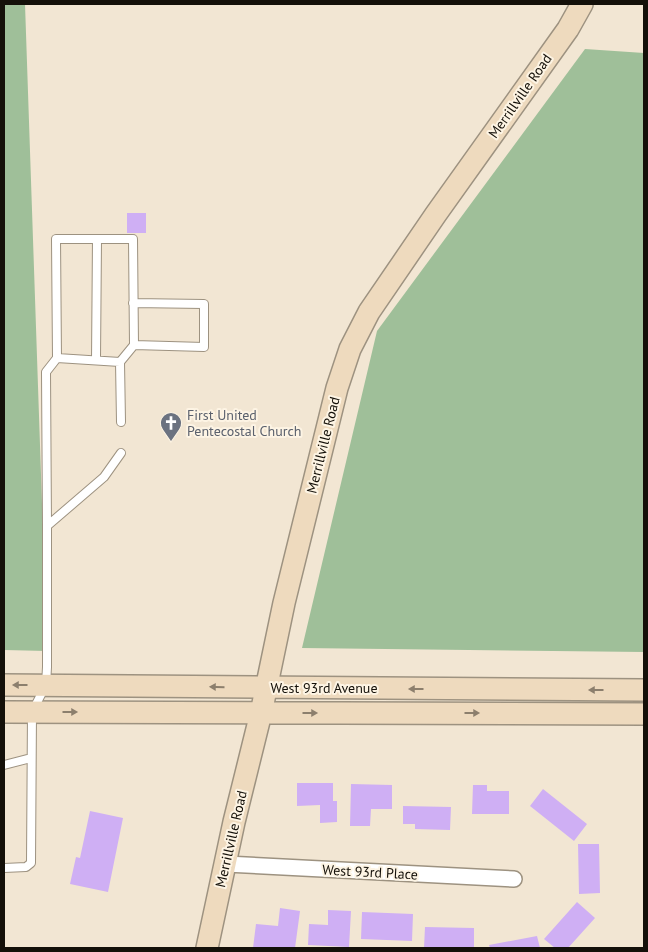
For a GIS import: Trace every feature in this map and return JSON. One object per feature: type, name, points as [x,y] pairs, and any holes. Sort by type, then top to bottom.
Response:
[{"type":"street","name":"Merrillville Road","points":[[207,948],[234,822],[261,713],[284,602],[337,388],[350,349],[368,312],[568,30],[582,4]]},
{"type":"street","name":"West 93rd Avenue","points":[[4,685],[644,690]]},
{"type":"street","name":"West 93rd Avenue","points":[[4,712],[644,714]]},
{"type":"street","name":"West 93rd Place","points":[[226,864],[514,879]]},
{"type":"lane","points":[[4,868],[26,867],[31,863],[32,712],[46,685],[46,372],[57,358],[56,239],[133,239],[134,345],[120,362],[121,422]]},
{"type":"lane","points":[[96,360],[97,239]]},
{"type":"lane","points":[[133,303],[204,304],[204,347],[134,345]]},
{"type":"lane","points":[[57,358],[120,362]]},
{"type":"lane","points":[[47,526],[104,478],[121,453]]},
{"type":"lane","points":[[4,765],[32,758]]},
{"type":"green space","points":[[4,4],[25,4],[47,651],[4,650]]},
{"type":"green space","points":[[585,49],[644,53],[644,652],[302,648],[377,331]]},
{"type":"building","points":[[127,213],[146,213],[146,233],[127,233]]},
{"type":"building","points":[[297,783],[333,783],[333,801],[337,801],[337,822],[320,823],[320,805],[297,806]]},
{"type":"building","points":[[351,784],[392,785],[392,809],[371,809],[370,826],[350,826]]},
{"type":"building","points":[[473,785],[487,785],[487,791],[509,791],[509,814],[472,814]]},
{"type":"building","points":[[543,789],[587,824],[574,841],[530,806]]},
{"type":"building","points":[[403,806],[451,807],[450,830],[415,829],[415,824],[403,824]]},
{"type":"building","points":[[90,811],[123,818],[108,892],[70,884],[76,857],[80,858]]},
{"type":"building","points":[[578,844],[599,844],[600,893],[579,894]]},
{"type":"building","points":[[577,902],[595,918],[568,948],[555,948],[544,939]]},
{"type":"building","points":[[280,908],[300,911],[295,948],[253,948],[256,924],[278,926]]},
{"type":"building","points":[[328,910],[351,911],[349,947],[308,945],[309,924],[328,925]]},
{"type":"building","points":[[362,912],[413,914],[412,941],[361,939]]},
{"type":"building","points":[[425,927],[474,928],[474,948],[424,948]]},
{"type":"building","points":[[537,936],[540,948],[490,948],[489,945]]},
{"type":"place","name":"First United Pentecostal Church","points":[[171,442]]}]
